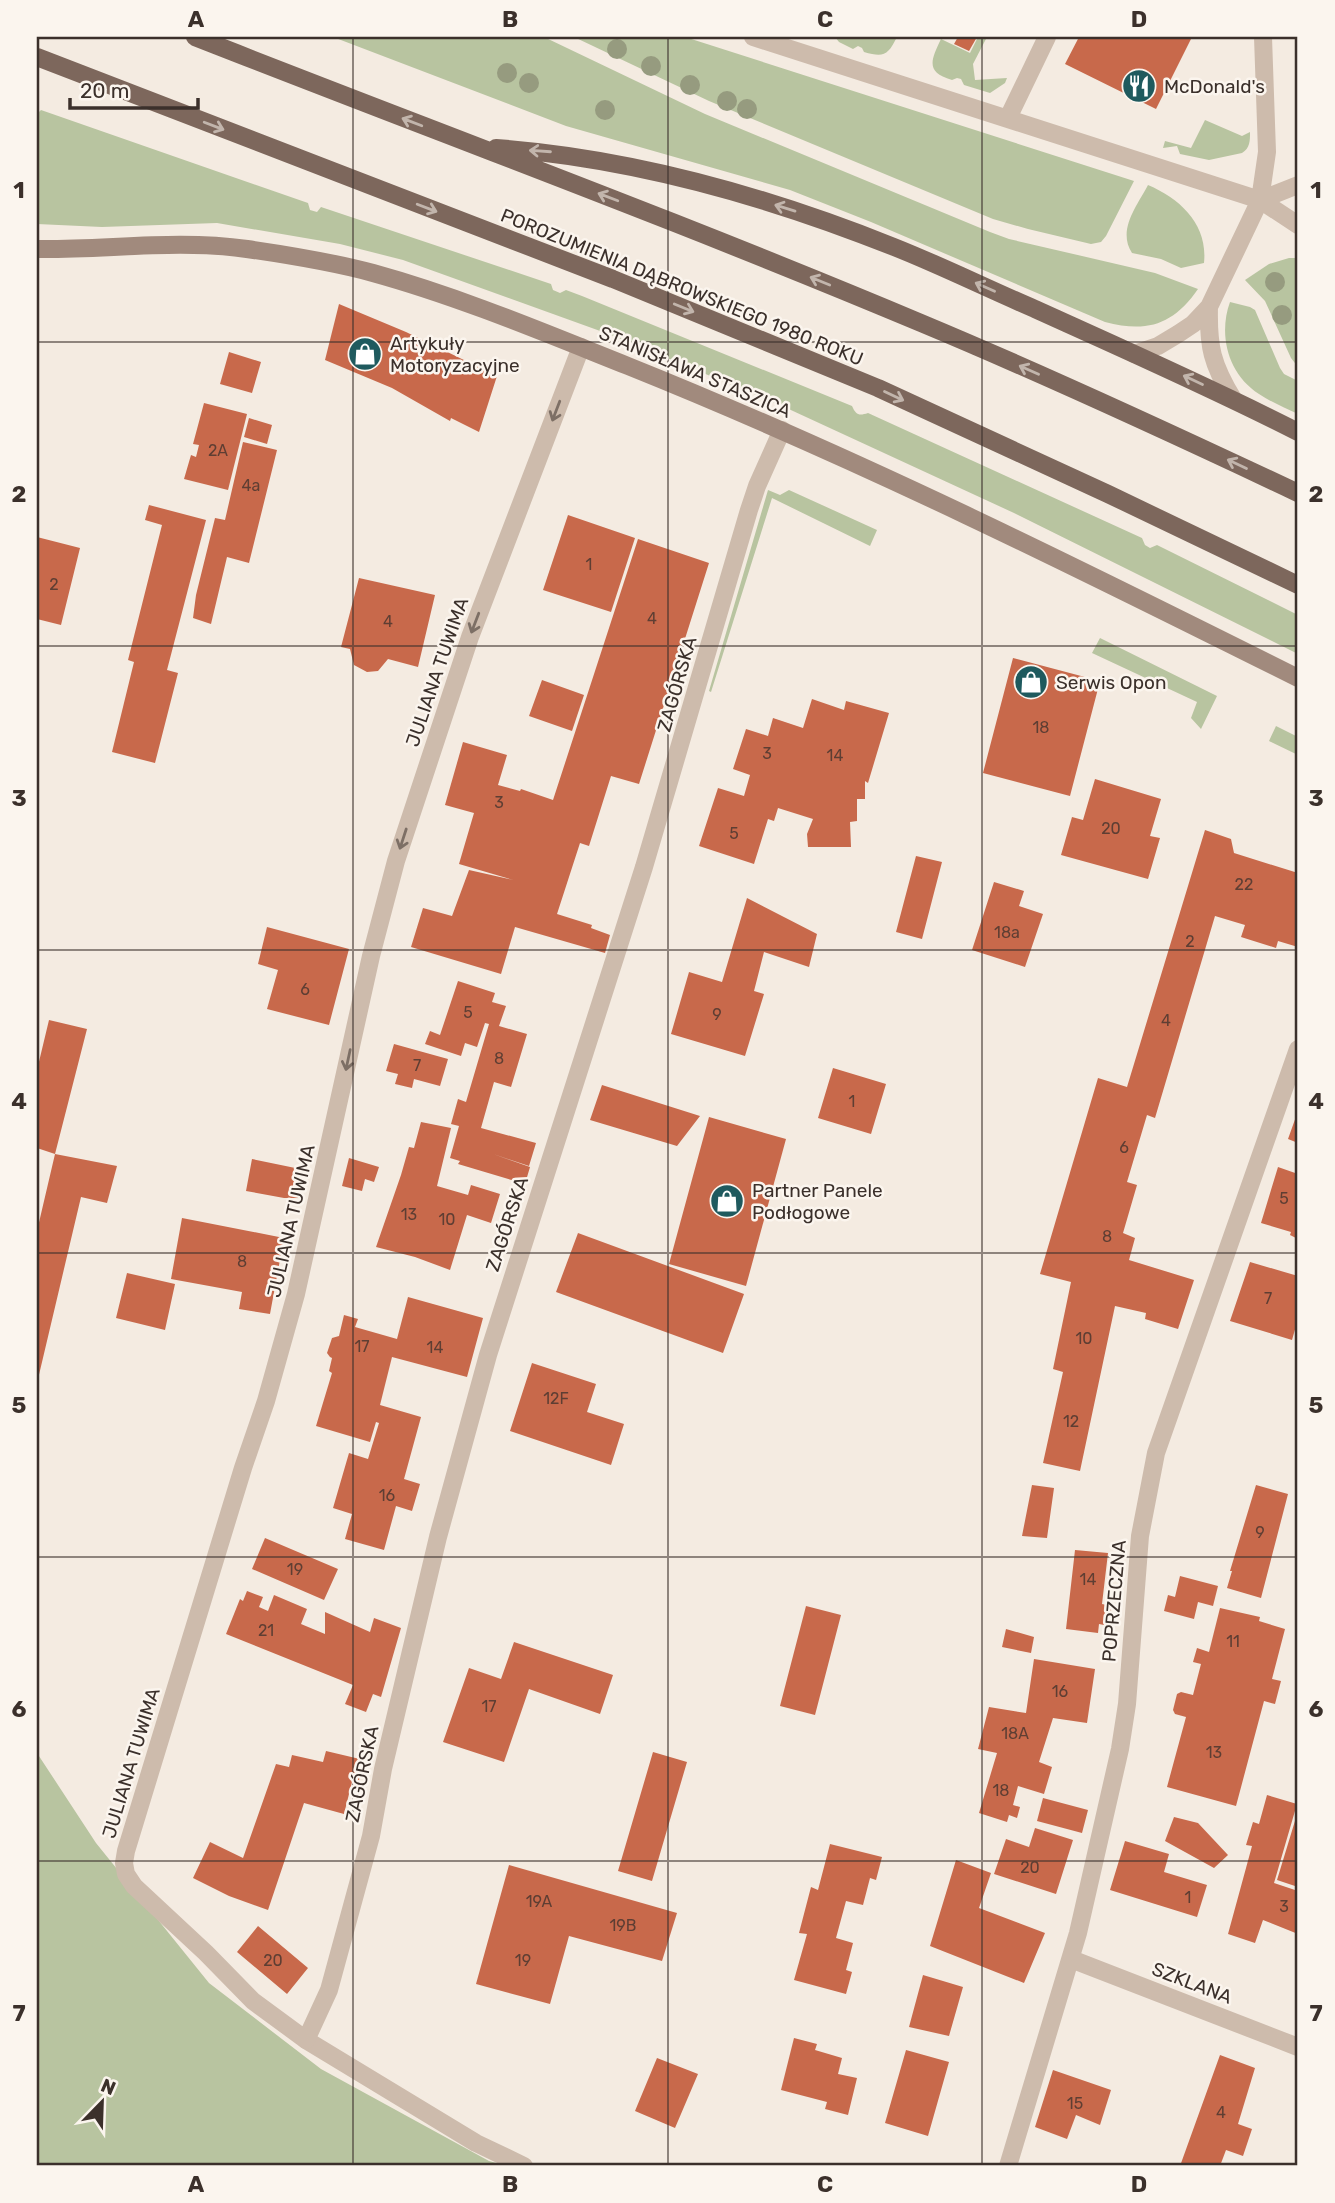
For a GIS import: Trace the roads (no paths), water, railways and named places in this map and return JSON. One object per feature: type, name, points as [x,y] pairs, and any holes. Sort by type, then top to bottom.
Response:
[{"type":"main road","points":[[195,37],[690,229],[921,323],[1138,417],[1298,493]]},
{"type":"main road","name":"POROZUMIENIA DĄBROWSKIEGO 1980 ROKU","points":[[37,57],[613,279],[878,388],[1298,585]]},
{"type":"main road","points":[[475,147],[552,152],[722,189],[808,215],[896,248],[1233,399],[1298,432]]},
{"type":"street","points":[[753,37],[1260,200],[1298,225]]},
{"type":"street","points":[[1008,118],[1046,37]]},
{"type":"street","points":[[1134,354],[1158,346],[1178,334],[1193,324],[1209,307],[1260,200],[1268,152],[1263,37]]},
{"type":"street","points":[[1260,200],[1298,185]]},
{"type":"street","name":"STANISŁAWA STASZICA","points":[[37,249],[191,244],[233,247],[300,257],[415,286],[581,347],[782,430],[949,506],[1298,678]]},
{"type":"street","points":[[1209,307],[1211,353],[1217,373],[1233,399]]},
{"type":"street","name":"JULIANA TUWIMA","points":[[524,2166],[476,2143],[306,2040],[253,2001],[134,1886],[126,1874],[124,1863],[131,1832],[266,1401],[296,1294],[371,956],[396,861],[470,637],[581,347]]},
{"type":"street","name":"ZAGÓRSKA","points":[[306,2040],[329,1990],[371,1836],[383,1769],[438,1536],[488,1355],[645,867],[749,510],[782,430]]},
{"type":"street","name":"POPRZECZNA","points":[[1008,2166],[1071,1959],[1120,1749],[1127,1704],[1140,1536],[1156,1453],[1298,1049]]},
{"type":"street","name":"SZKLANA","points":[[1071,1959],[1298,2047]]},
{"type":"place","name":"McDonald's","points":[[1139,86]]},
{"type":"place","name":"Artykuły Motoryzacyjne","points":[[365,354]]},
{"type":"place","name":"Serwis Opon","points":[[1031,682]]},
{"type":"place","name":"Partner Panele Podłogowe","points":[[727,1201]]}]
